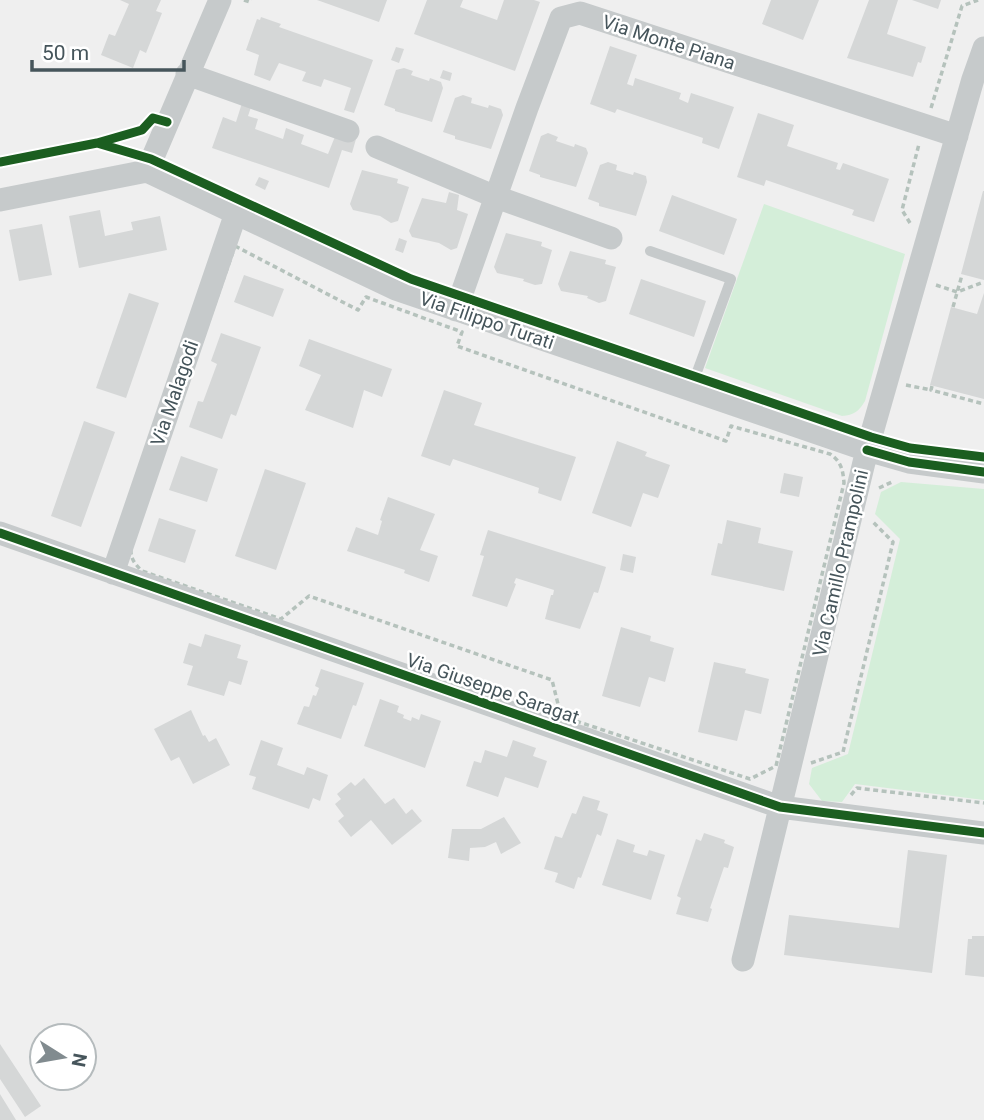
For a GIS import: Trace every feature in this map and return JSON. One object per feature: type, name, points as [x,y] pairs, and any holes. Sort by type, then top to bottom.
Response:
[{"type":"street","points":[[0,200],[146,171],[220,0]]},
{"type":"street","name":"Via Monte Piana","points":[[456,310],[561,18],[580,13],[957,136]]},
{"type":"street","name":"Via Camillo Prampolini","points":[[744,960],[867,450],[984,48]]},
{"type":"street","points":[[187,74],[348,131]]},
{"type":"street","points":[[377,147],[496,197],[611,238]]},
{"type":"street","name":"Via Filippo Turati","points":[[146,171],[384,283],[456,310],[867,450],[909,462],[984,472]]},
{"type":"street","name":"Via Malagodi","points":[[113,573],[236,213]]},
{"type":"street","name":"Via Giuseppe Saragat","points":[[0,533],[780,807],[984,833]]},
{"type":"lane","points":[[650,251],[731,279],[690,391]]},
{"type":"path","points":[[244,0],[251,0]]},
{"type":"path","points":[[929,113],[962,6],[978,0]]},
{"type":"path","points":[[917,232],[902,210],[921,138]]},
{"type":"path","points":[[234,246],[358,310],[366,297],[462,332],[457,346],[726,440],[730,426],[830,454],[837,458],[843,469],[844,483],[776,766],[750,779],[561,716],[552,680],[309,596],[281,619],[142,571],[132,561],[132,541],[234,246]]},
{"type":"path","points":[[953,307],[962,275]]},
{"type":"path","points":[[917,279],[957,292],[984,282]]},
{"type":"path","points":[[932,386],[931,390],[984,404]]},
{"type":"path","points":[[878,488],[901,478]]},
{"type":"path","points":[[808,765],[842,752],[846,738],[893,541],[870,519],[872,514]]},
{"type":"path","points":[[849,797],[857,788],[984,803]]},
{"type":"green space","points":[[764,204],[905,254],[865,401],[853,413],[842,416],[705,368]]},
{"type":"green space","points":[[901,482],[984,489],[984,800],[855,784],[842,802],[822,801],[809,784],[812,768],[848,754],[900,539],[875,514],[881,492]]},
{"type":"building","points":[[120,0],[161,0],[156,11],[162,13],[146,53],[140,50],[133,68],[101,55],[109,34],[115,36],[129,4]]},
{"type":"building","points":[[317,0],[387,0],[379,22]]},
{"type":"building","points":[[427,0],[463,0],[460,7],[497,20],[504,0],[540,2],[515,71],[414,34]]},
{"type":"building","points":[[771,0],[819,0],[803,40],[762,24]]},
{"type":"building","points":[[869,0],[898,0],[887,34],[926,47],[913,77],[847,58]]},
{"type":"building","points":[[912,0],[941,0],[938,9]]},
{"type":"building","points":[[261,17],[281,24],[279,27],[373,60],[354,113],[344,110],[351,88],[324,79],[321,87],[302,81],[306,72],[279,63],[270,81],[254,75],[259,55],[246,50],[257,19],[260,20]]},
{"type":"building","points":[[610,46],[637,55],[627,84],[633,86],[635,78],[681,93],[679,99],[688,103],[691,93],[734,107],[719,149],[702,143],[703,138],[617,109],[615,113],[590,104]]},
{"type":"building","points":[[396,47],[404,49],[399,63],[391,60]]},
{"type":"building","points":[[404,68],[413,71],[411,75],[441,82],[443,88],[432,122],[384,105],[396,70]]},
{"type":"building","points":[[443,70],[452,73],[450,81],[440,78]]},
{"type":"building","points":[[463,95],[472,98],[471,103],[501,109],[503,115],[491,149],[455,139],[455,136],[443,132],[455,98]]},
{"type":"building","points":[[242,103],[251,107],[248,116],[258,119],[255,129],[283,139],[286,128],[304,135],[301,144],[328,154],[336,134],[356,139],[352,153],[342,150],[329,188],[212,148],[223,117],[236,122]]},
{"type":"building","points":[[758,113],[794,125],[787,146],[838,163],[836,169],[840,170],[843,163],[889,179],[874,222],[852,215],[854,210],[766,180],[764,186],[737,177]]},
{"type":"building","points":[[548,133],[558,137],[556,141],[586,148],[588,153],[576,187],[540,177],[529,171],[541,136]]},
{"type":"building","points":[[608,162],[617,165],[616,170],[646,176],[647,182],[636,216],[599,206],[599,203],[588,199],[600,165]]},
{"type":"building","points":[[362,170],[398,179],[397,183],[409,187],[398,221],[391,223],[380,216],[353,210],[350,204]]},
{"type":"building","points":[[259,177],[269,181],[265,190],[255,185]]},
{"type":"building","points":[[984,191],[984,280],[961,274]]},
{"type":"building","points":[[449,192],[459,195],[457,210],[468,214],[457,248],[451,250],[439,243],[412,237],[409,231],[422,198],[446,203]]},
{"type":"building","points":[[672,195],[737,219],[724,255],[659,231]]},
{"type":"building","points":[[100,210],[105,236],[133,230],[131,222],[160,216],[167,250],[79,268],[69,216]]},
{"type":"building","points":[[42,224],[52,275],[19,281],[9,230]]},
{"type":"building","points":[[506,233],[542,242],[541,246],[552,250],[542,284],[535,285],[523,281],[524,279],[497,273],[494,267]]},
{"type":"building","points":[[399,238],[407,241],[403,253],[395,250]]},
{"type":"building","points":[[570,251],[606,260],[605,264],[616,267],[606,301],[599,303],[587,298],[588,296],[561,291],[558,284]]},
{"type":"building","points":[[244,275],[284,289],[273,317],[234,302]]},
{"type":"building","points":[[641,279],[706,301],[694,337],[629,314]]},
{"type":"building","points":[[129,293],[159,303],[126,398],[96,388]]},
{"type":"building","points":[[984,293],[984,399],[930,385],[951,307],[977,314]]},
{"type":"building","points":[[221,333],[261,347],[236,416],[231,414],[222,439],[189,427],[198,401],[203,402],[217,364],[211,361]]},
{"type":"building","points":[[309,339],[392,369],[382,397],[364,390],[353,428],[305,410],[321,375],[299,366]]},
{"type":"building","points":[[444,390],[482,403],[474,425],[576,457],[561,501],[538,493],[539,488],[453,459],[450,466],[421,456]]},
{"type":"building","points":[[84,421],[115,432],[81,527],[51,516]]},
{"type":"building","points":[[617,441],[647,452],[645,456],[670,465],[658,498],[643,493],[631,527],[592,513]]},
{"type":"building","points":[[181,456],[218,469],[207,502],[169,490]]},
{"type":"building","points":[[265,469],[306,483],[276,570],[235,556]]},
{"type":"building","points":[[784,473],[803,477],[799,497],[780,493]]},
{"type":"building","points":[[388,497],[435,514],[420,550],[438,556],[429,582],[404,573],[405,570],[347,551],[356,527],[378,535]]},
{"type":"building","points":[[159,518],[196,530],[185,563],[148,551]]},
{"type":"building","points":[[727,520],[761,528],[758,543],[793,551],[784,591],[711,575],[718,543],[722,544]]},
{"type":"building","points":[[488,530],[606,567],[598,593],[594,592],[580,629],[545,619],[554,590],[516,578],[507,607],[472,596],[484,556],[480,555]]},
{"type":"building","points":[[623,554],[636,557],[633,573],[620,570]]},
{"type":"building","points":[[621,627],[651,636],[650,641],[674,648],[665,682],[649,677],[640,707],[602,696]]},
{"type":"building","points":[[205,634],[241,645],[237,658],[248,661],[241,685],[229,681],[224,696],[187,685],[193,666],[183,663],[189,643],[201,647]]},
{"type":"building","points":[[714,662],[746,669],[745,673],[769,679],[761,714],[745,710],[737,741],[698,732]]},
{"type":"building","points":[[321,669],[364,683],[341,739],[297,724],[304,706],[309,707],[313,695],[316,696],[319,688],[315,686]]},
{"type":"building","points":[[380,699],[399,706],[397,712],[411,721],[412,717],[419,720],[421,714],[441,721],[425,768],[364,746]]},
{"type":"building","points":[[191,710],[203,736],[205,735],[209,742],[216,738],[230,765],[193,784],[179,757],[171,761],[154,729]]},
{"type":"building","points":[[261,740],[283,748],[277,765],[304,775],[307,767],[328,775],[320,801],[313,798],[309,809],[252,789],[256,777],[249,775]]},
{"type":"building","points":[[513,740],[536,748],[533,756],[547,761],[538,788],[505,777],[498,797],[466,786],[474,761],[481,763],[485,750],[507,757]]},
{"type":"building","points":[[364,778],[385,804],[394,798],[406,814],[412,809],[422,821],[392,845],[371,820],[351,837],[338,821],[344,816],[335,804],[341,799],[337,794],[351,782],[355,786]]},
{"type":"building","points":[[583,796],[600,801],[597,810],[608,814],[601,836],[597,834],[581,878],[578,877],[574,889],[555,882],[558,873],[544,869],[555,836],[562,838],[572,813],[576,814]]},
{"type":"building","points":[[504,817],[521,843],[501,854],[496,842],[485,847],[470,848],[469,861],[448,858],[452,829],[481,829]]},
{"type":"building","points":[[704,833],[725,840],[724,843],[734,847],[728,868],[724,867],[708,922],[676,914],[681,898],[677,896],[696,839],[701,841]]},
{"type":"building","points":[[617,839],[635,845],[633,852],[647,856],[649,850],[665,855],[651,900],[602,885]]},
{"type":"building","points":[[908,850],[947,855],[932,973],[784,955],[789,915],[899,928]]},
{"type":"building","points":[[972,936],[984,936],[984,977],[965,975],[968,939],[972,939]]},
{"type":"building","points":[[0,1044],[28,1086],[28,1092],[32,1092],[41,1106],[25,1117],[0,1079]]},
{"type":"building","points":[[0,1094],[16,1120],[0,1120]]},
{"type":"cycle path","points":[[0,162],[97,143],[142,130],[153,118],[167,122]]},
{"type":"cycle path","points":[[97,143],[151,159],[411,279],[871,437],[910,448],[984,457]]},
{"type":"cycle path","points":[[867,450],[909,462],[984,472]]},
{"type":"cycle path","points":[[0,533],[780,807],[984,833]]}]
